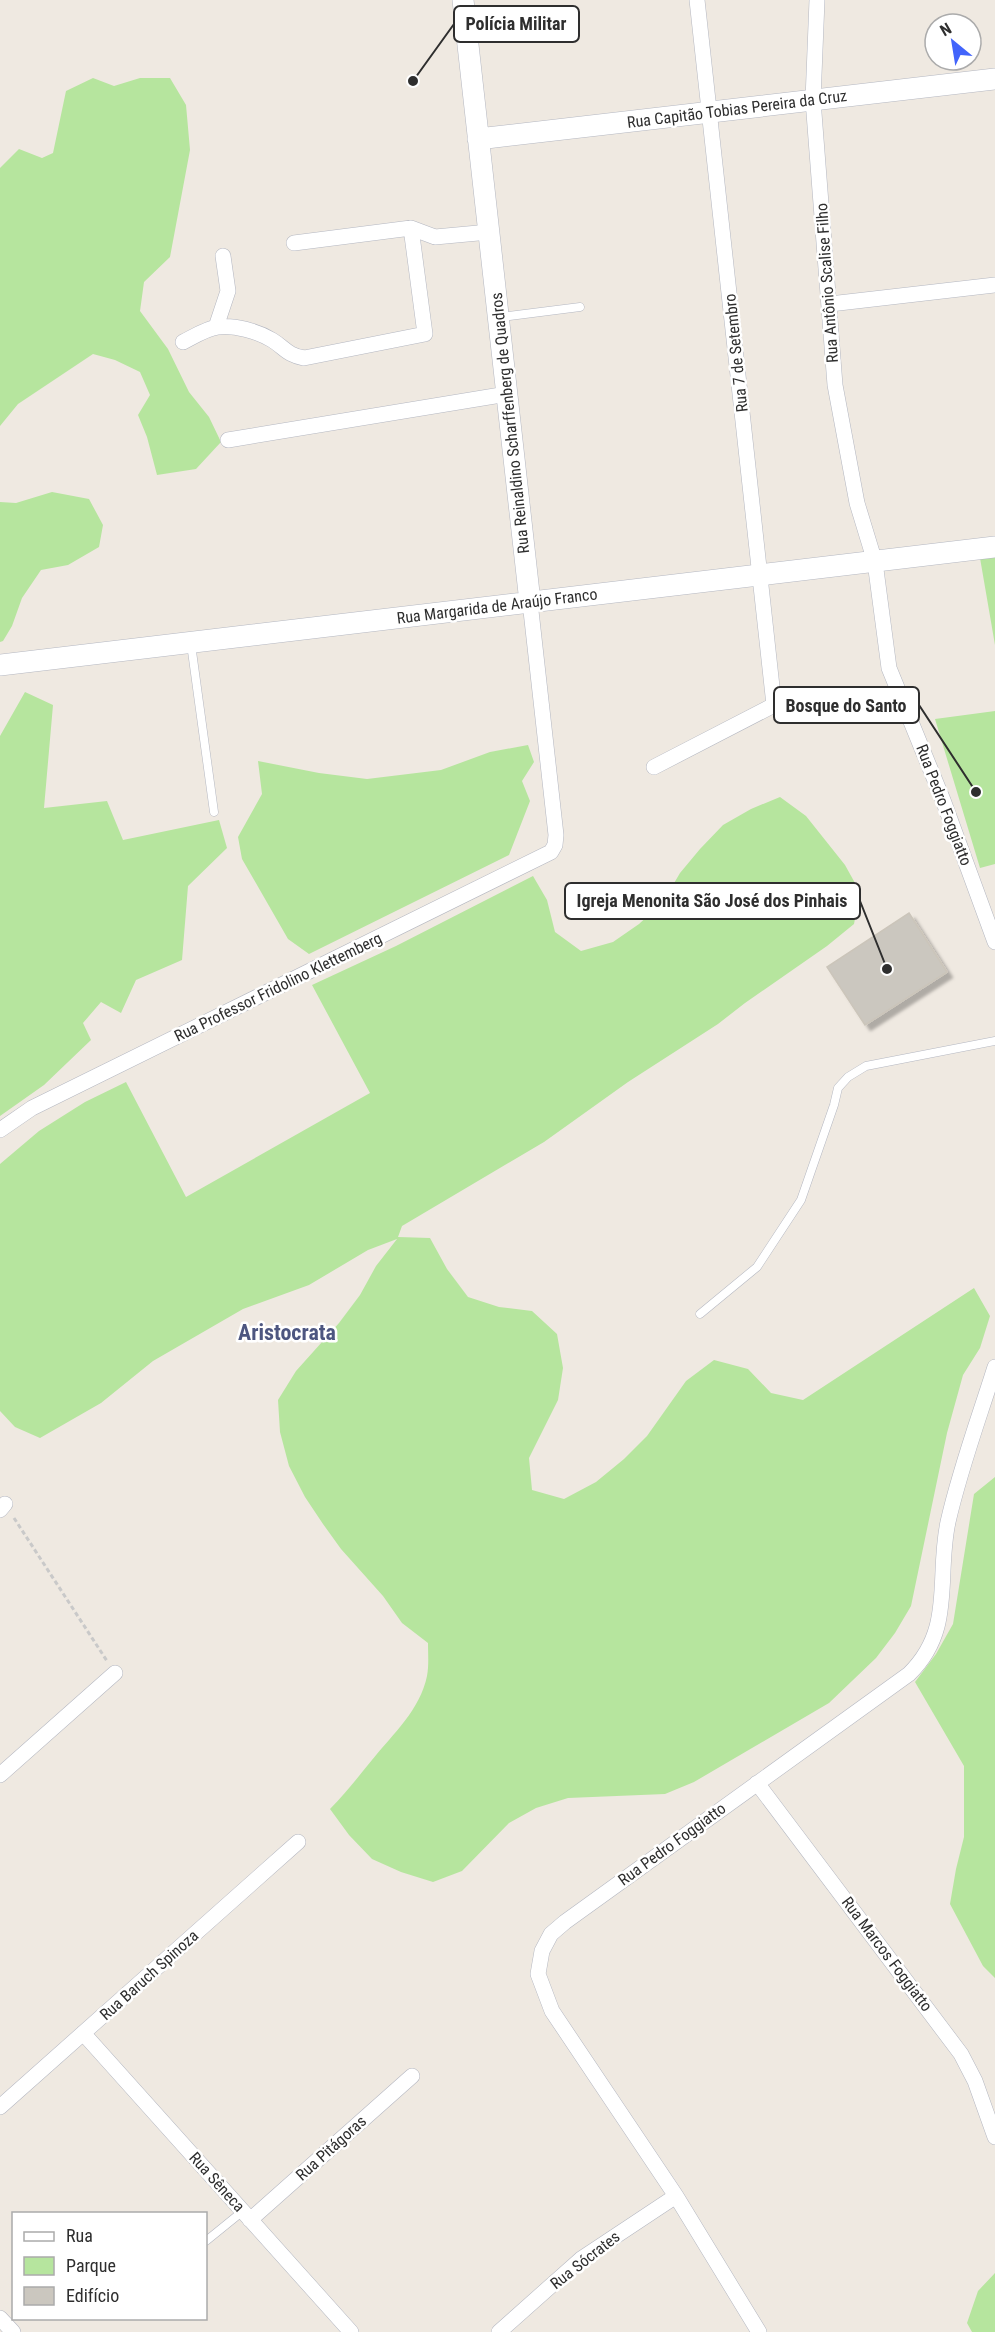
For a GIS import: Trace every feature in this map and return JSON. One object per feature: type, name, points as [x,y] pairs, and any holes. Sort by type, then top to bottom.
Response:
[{"type":"street","name":"Rua Reinaldino Scharffenberg de Quadros","points":[[463,0],[556,835],[555,845]]},
{"type":"street","name":"Rua 7 de Setembro","points":[[654,767],[774,705],[697,0]]},
{"type":"street","name":"Rua Antônio Scalise Filho","points":[[817,0],[813,100],[835,385],[857,503],[875,562]]},
{"type":"street","name":"Rua Capitão Tobias Pereira da Cruz","points":[[478,139],[995,79]]},
{"type":"street","points":[[294,243],[411,228],[435,237],[489,232]]},
{"type":"street","points":[[183,342],[216,327],[239,328],[259,333],[273,340],[291,356],[304,358],[425,334],[411,228]]},
{"type":"street","points":[[216,327],[228,291],[223,255]]},
{"type":"street","points":[[830,304],[995,285]]},
{"type":"street","points":[[228,440],[507,394]]},
{"type":"street","name":"Rua Margarida de Araújo Franco","points":[[0,665],[995,547]]},
{"type":"street","name":"Rua Pedro Foggiatto","points":[[875,562],[890,668],[943,800],[995,942]]},
{"type":"street","name":"Rua Professor Fridolino Klettemberg","points":[[0,1130],[32,1108],[543,857],[551,852],[555,845]]},
{"type":"street","name":"Rua Pedro Foggiatto","points":[[759,2332],[676,2196],[552,2011],[538,1974],[542,1951],[551,1934],[565,1922],[909,1674],[929,1649],[940,1615],[944,1551],[956,1489],[995,1367]]},
{"type":"street","points":[[0,1775],[115,1673]]},
{"type":"street","name":"Rua Marcos Foggiatto","points":[[757,1783],[961,2054],[975,2081],[995,2137]]},
{"type":"street","name":"Rua Baruch Spinoza","points":[[1,2106],[298,1842]]},
{"type":"street","name":"Rua Sêneca","points":[[83,2033],[351,2332]]},
{"type":"street","name":"Rua Pitágoras","points":[[246,2215],[412,2076]]},
{"type":"street","name":"Rua Sócrates","points":[[499,2332],[581,2259],[676,2196]]},
{"type":"street","points":[[0,2318],[13,2332]]},
{"type":"lane","points":[[498,317],[580,307]]},
{"type":"lane","points":[[191,643],[214,812]]},
{"type":"lane","points":[[700,1314],[757,1266],[801,1200],[838,1088],[848,1077],[866,1066],[995,1041]]},
{"type":"lane","points":[[207,2240],[246,2215]]},
{"type":"path","points":[[2,1507],[115,1673]]},
{"type":"green space","points":[[93,78],[114,86],[140,78],[170,78],[186,105],[190,150],[170,257],[144,282],[140,311],[168,349],[189,392],[209,417],[221,442],[196,469],[157,475],[147,437],[138,415],[150,395],[140,372],[115,360],[93,354],[18,404],[0,426],[0,168],[19,149],[42,158],[53,153],[66,91]]},
{"type":"green space","points":[[52,492],[89,499],[103,525],[99,547],[68,565],[41,570],[22,598],[12,626],[0,642],[0,502],[16,503]]},
{"type":"green space","points":[[995,556],[995,645],[980,558]]},
{"type":"green space","points":[[25,692],[53,705],[44,808],[107,801],[123,840],[219,820],[227,848],[188,886],[182,960],[136,980],[121,1013],[101,1002],[83,1023],[91,1040],[44,1085],[0,1116],[0,736]]},
{"type":"green space","points":[[995,711],[995,864],[980,868],[935,719]]},
{"type":"green space","points":[[528,745],[534,762],[522,781],[530,801],[509,855],[309,954],[288,939],[242,859],[238,837],[262,794],[258,761],[319,773],[367,779],[441,770],[490,752]]},
{"type":"green space","points":[[780,797],[806,816],[845,865],[860,892],[854,924],[718,1024],[628,1082],[544,1142],[402,1226],[398,1237],[430,1238],[447,1269],[468,1297],[499,1307],[532,1311],[557,1334],[563,1368],[558,1400],[529,1458],[532,1490],[564,1499],[596,1482],[624,1459],[647,1436],[686,1381],[714,1360],[748,1369],[771,1393],[803,1400],[974,1288],[990,1316],[980,1348],[963,1375],[947,1433],[911,1606],[895,1633],[876,1658],[829,1703],[694,1782],[665,1794],[568,1798],[536,1808],[509,1823],[462,1871],[433,1882],[401,1872],[372,1859],[349,1835],[330,1809],[412,1711],[427,1676],[428,1643],[402,1623],[383,1596],[341,1549],[305,1497],[289,1466],[280,1432],[278,1400],[296,1371],[339,1323],[360,1295],[376,1266],[397,1239],[368,1250],[309,1285],[243,1309],[153,1361],[101,1403],[40,1438],[15,1427],[0,1411],[0,1164],[39,1131],[85,1102],[126,1082],[186,1197],[370,1093],[312,985],[396,946],[533,876],[547,900],[555,932],[581,951],[613,942],[639,924],[663,902],[680,873],[723,825],[751,809]]},
{"type":"green space","points":[[995,1477],[995,1978],[983,1966],[950,1904],[964,1837],[964,1766],[915,1682],[936,1654],[953,1624],[974,1494]]},
{"type":"green space","points":[[995,2273],[995,2332],[972,2332],[967,2323],[978,2291]]},
{"type":"building","points":[[909,913],[947,972],[865,1025],[827,967]]},
{"type":"place","name":"Polícia Militar","points":[[413,81]]},
{"type":"place","name":"Bosque do Santo","points":[[976,792]]},
{"type":"place","name":"Igreja Menonita São José dos Pinhais","points":[[887,969]]},
{"type":"district","name":"Aristocrata","points":[[287,1332]]}]
